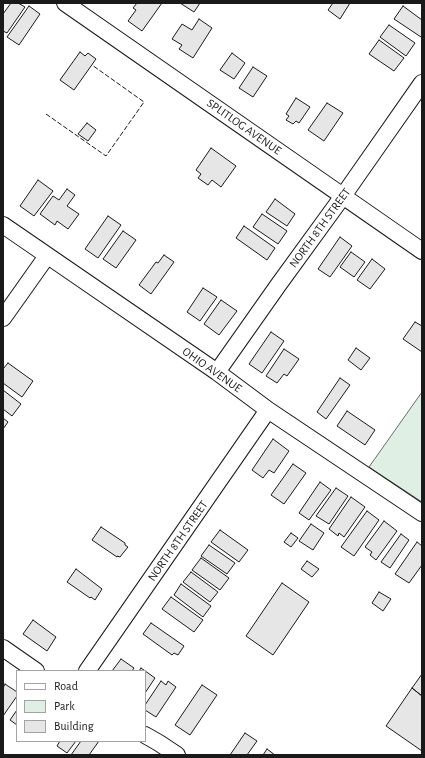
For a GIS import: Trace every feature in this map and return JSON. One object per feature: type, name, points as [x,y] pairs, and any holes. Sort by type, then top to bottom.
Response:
[{"type":"street","name":"SPLITLOG AVENUE","points":[[65,3],[422,251]]},
{"type":"street","name":"NORTH 8TH STREET","points":[[217,372],[422,83]]},
{"type":"street","name":"OHIO AVENUE","points":[[3,225],[217,372],[268,410],[422,513]]},
{"type":"street","points":[[3,318],[47,256]]},
{"type":"street","name":"NORTH 8TH STREET","points":[[88,670],[268,410]]},
{"type":"street","points":[[3,648],[35,670]]},
{"type":"street","points":[[146,736],[177,755]]},
{"type":"green space","points":[[422,392],[422,502],[369,467]]},
{"type":"building","points":[[11,3],[18,3],[25,7],[7,33],[3,31],[3,14]]},
{"type":"building","points":[[137,3],[162,3],[142,31],[128,21],[136,10],[133,8]]},
{"type":"building","points":[[180,3],[200,3],[194,12]]},
{"type":"building","points":[[333,3],[350,3],[340,19],[328,10]]},
{"type":"building","points":[[29,6],[40,14],[19,45],[7,37]]},
{"type":"building","points":[[403,6],[422,20],[421,37],[394,19]]},
{"type":"building","points":[[199,19],[212,28],[193,58],[179,49],[182,45],[172,39],[182,24],[192,30]]},
{"type":"building","points":[[389,25],[415,43],[406,56],[380,37]]},
{"type":"building","points":[[379,40],[404,58],[394,71],[369,54]]},
{"type":"building","points":[[80,52],[85,56],[88,53],[96,59],[74,90],[60,80]]},
{"type":"building","points":[[232,53],[245,63],[234,79],[220,70]]},
{"type":"building","points":[[253,67],[267,76],[253,97],[239,88]]},
{"type":"building","points":[[296,98],[310,107],[299,123],[296,121],[293,124],[286,120],[289,116],[286,114]]},
{"type":"building","points":[[327,103],[343,113],[324,141],[308,130]]},
{"type":"building","points":[[87,123],[96,130],[88,141],[78,134]]},
{"type":"building","points":[[211,148],[236,166],[221,187],[212,180],[208,185],[198,178],[201,174],[196,170]]},
{"type":"building","points":[[38,180],[53,191],[34,216],[20,206]]},
{"type":"building","points":[[67,189],[75,195],[67,206],[79,214],[68,229],[57,221],[55,225],[40,214],[53,196],[59,200]]},
{"type":"building","points":[[275,199],[295,214],[287,226],[266,212]]},
{"type":"building","points":[[262,214],[287,231],[278,244],[253,227]]},
{"type":"building","points":[[108,216],[121,225],[98,258],[85,249]]},
{"type":"building","points":[[244,226],[275,248],[267,260],[236,238]]},
{"type":"building","points":[[123,231],[136,240],[116,268],[103,259]]},
{"type":"building","points":[[340,237],[352,246],[330,277],[318,269]]},
{"type":"building","points":[[351,252],[365,262],[354,277],[340,267]]},
{"type":"building","points":[[164,255],[174,262],[151,294],[139,285],[156,262],[158,263]]},
{"type":"building","points":[[372,259],[385,269],[370,289],[357,280]]},
{"type":"building","points":[[203,288],[217,297],[200,321],[187,312]]},
{"type":"building","points":[[221,300],[237,311],[219,335],[204,324]]},
{"type":"building","points":[[415,322],[422,326],[422,352],[403,339]]},
{"type":"building","points":[[271,332],[284,341],[262,373],[249,364]]},
{"type":"building","points":[[356,348],[370,358],[361,370],[348,360]]},
{"type":"building","points":[[284,349],[299,359],[287,376],[284,374],[277,383],[266,376]]},
{"type":"building","points":[[8,363],[33,381],[22,397],[3,383],[3,369]]},
{"type":"building","points":[[340,378],[350,385],[326,419],[317,412]]},
{"type":"building","points":[[3,390],[21,404],[12,416],[3,409]]},
{"type":"building","points":[[347,411],[375,430],[365,445],[337,426]]},
{"type":"building","points":[[3,418],[8,422],[3,429]]},
{"type":"building","points":[[273,439],[289,451],[274,473],[269,470],[263,478],[252,470]]},
{"type":"building","points":[[293,464],[306,473],[284,504],[271,495]]},
{"type":"building","points":[[320,482],[331,490],[309,520],[299,513]]},
{"type":"building","points":[[336,488],[348,496],[329,524],[316,516]]},
{"type":"building","points":[[351,497],[365,507],[344,537],[339,533],[338,536],[329,529]]},
{"type":"building","points":[[367,511],[379,520],[354,556],[341,547]]},
{"type":"building","points":[[384,521],[397,531],[376,560],[370,555],[372,552],[365,547]]},
{"type":"building","points":[[311,524],[324,533],[313,550],[299,541]]},
{"type":"building","points":[[101,527],[125,543],[128,547],[120,557],[117,557],[92,540]]},
{"type":"building","points":[[220,530],[248,550],[239,562],[211,542]]},
{"type":"building","points":[[291,533],[298,538],[291,547],[284,542]]},
{"type":"building","points":[[401,534],[409,540],[390,568],[381,562]]},
{"type":"building","points":[[417,542],[422,546],[422,565],[409,583],[395,574]]},
{"type":"building","points":[[209,545],[235,563],[227,574],[201,556]]},
{"type":"building","points":[[201,558],[229,578],[220,590],[192,570]]},
{"type":"building","points":[[307,561],[319,569],[312,577],[301,569]]},
{"type":"building","points":[[76,569],[102,589],[95,600],[67,582]]},
{"type":"building","points":[[191,572],[218,592],[210,602],[183,582]]},
{"type":"building","points":[[282,583],[309,602],[273,655],[246,636]]},
{"type":"building","points":[[181,584],[211,606],[203,617],[174,595]]},
{"type":"building","points":[[379,592],[391,599],[383,611],[372,603]]},
{"type":"building","points":[[171,597],[203,620],[194,632],[162,609]]},
{"type":"building","points":[[33,620],[56,637],[47,651],[23,634]]},
{"type":"building","points":[[151,623],[184,646],[178,655],[174,653],[172,655],[143,634]]},
{"type":"building","points":[[121,659],[134,668],[133,670],[113,670]]},
{"type":"building","points":[[146,672],[155,678],[146,692]]},
{"type":"building","points":[[422,674],[422,696],[412,688]]},
{"type":"building","points":[[161,681],[166,685],[168,681],[176,687],[156,717],[146,711],[146,704]]},
{"type":"building","points":[[5,684],[16,691],[16,697],[3,716],[3,688]]},
{"type":"building","points":[[202,685],[217,695],[190,735],[175,725]]},
{"type":"building","points":[[412,688],[422,696],[422,751],[386,726]]},
{"type":"building","points":[[16,711],[16,724],[10,720]]},
{"type":"building","points":[[245,733],[257,741],[247,755],[230,755]]},
{"type":"building","points":[[59,742],[75,742],[67,753],[57,746]]},
{"type":"building","points":[[80,742],[98,742],[89,755],[71,755]]},
{"type":"building","points":[[267,749],[275,755],[263,755]]},
{"type":"fence","points":[[46,114],[106,156],[144,102],[92,65]]}]
